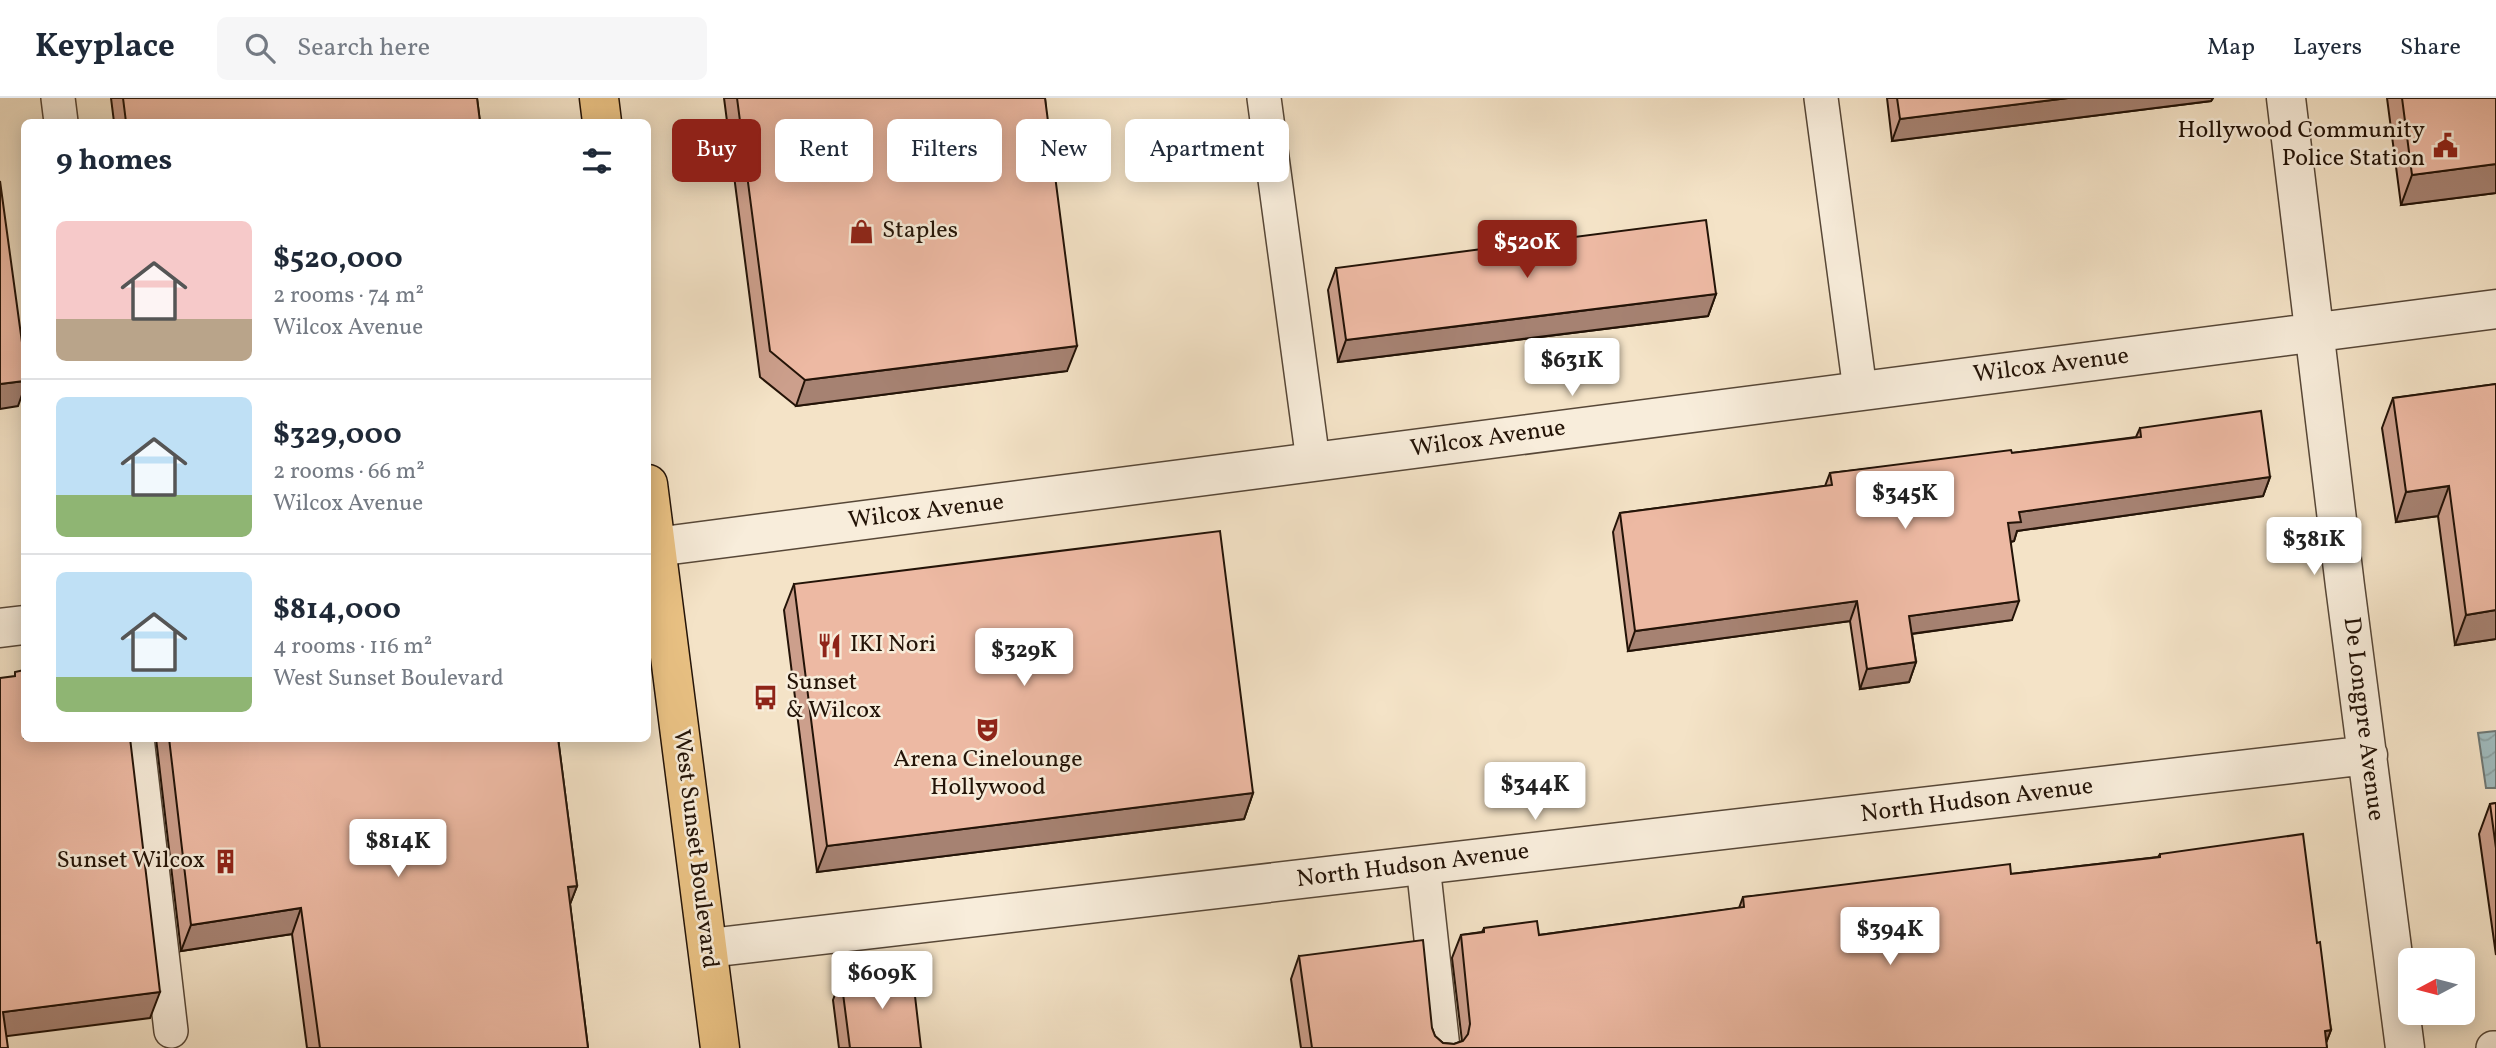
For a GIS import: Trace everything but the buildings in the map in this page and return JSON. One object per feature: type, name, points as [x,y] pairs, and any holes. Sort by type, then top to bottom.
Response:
[{"type":"main road","points":[[598,98],[602,119]]},
{"type":"main road","name":"West Sunset Boulevard","points":[[652,547],[709,948],[720,1048]]},
{"type":"street","name":"De Longpre Avenue","points":[[2286,98],[2405,1048]]},
{"type":"street","name":"Wilcox Avenue","points":[[652,547],[2496,309]]},
{"type":"street","points":[[0,628],[21,625]]},
{"type":"street","name":"North Hudson Avenue","points":[[709,948],[2368,755]]},
{"type":"lane","points":[[58,98],[61,119]]},
{"type":"lane","points":[[1264,98],[1313,461]]},
{"type":"lane","points":[[1821,98],[1860,390]]},
{"type":"lane","points":[[137,742],[171,1031]]},
{"type":"lane","points":[[1423,865],[1443,1048]]},
{"type":"water","points":[[2496,731],[2496,788],[2486,788],[2478,733]]},
{"type":"place","name":"Hollywood Community Police Station","points":[[2445,145]]},
{"type":"place","name":"Staples","points":[[862,231]]},
{"type":"place","name":"IKI Nori","points":[[830,645]]},
{"type":"place","name":"Sunset & Wilcox","points":[[766,697]]},
{"type":"place","name":"Arena Cinelounge Hollywood","points":[[988,729]]},
{"type":"place","name":"Sunset Wilcox","points":[[225,861]]}]
